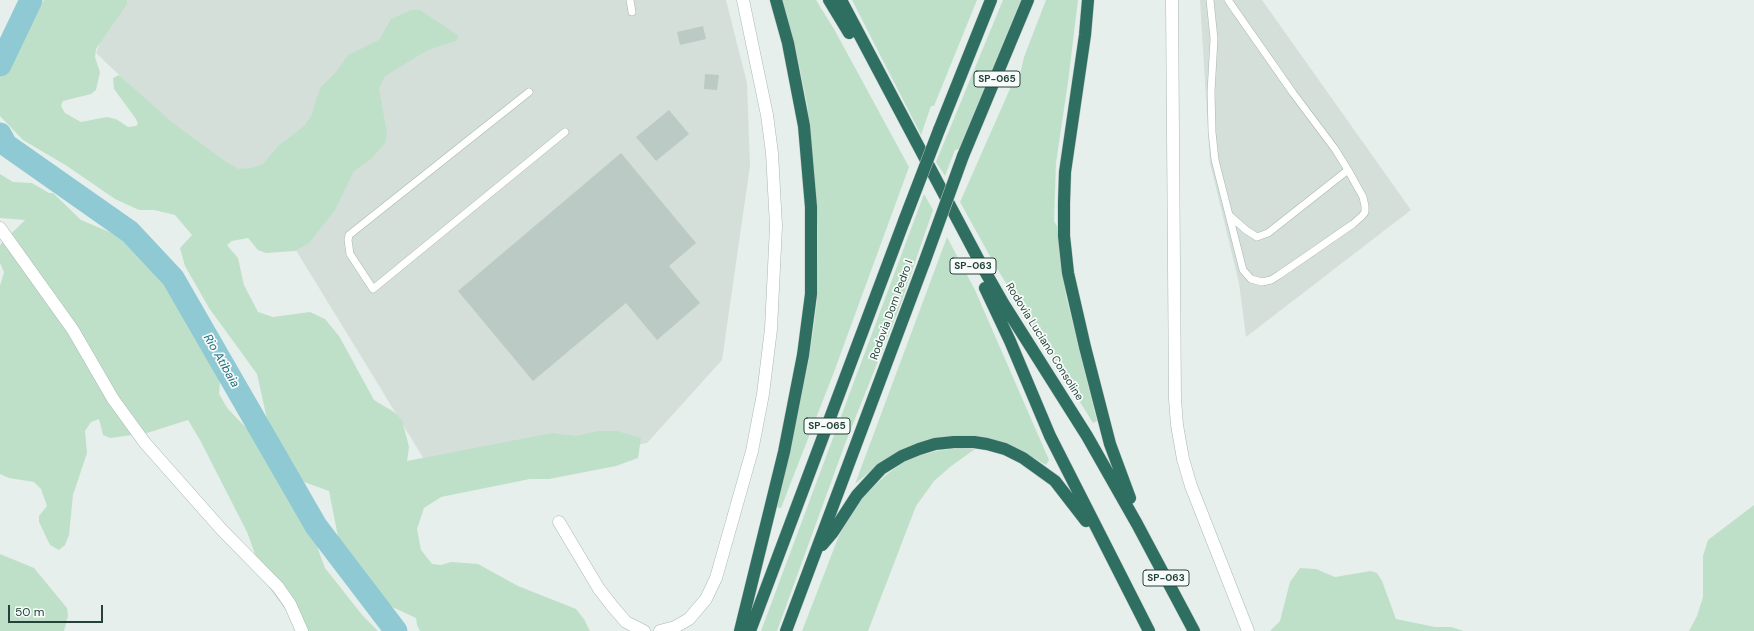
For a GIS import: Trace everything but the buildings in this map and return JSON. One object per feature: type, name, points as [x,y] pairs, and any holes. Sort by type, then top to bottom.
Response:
[{"type":"highway","points":[[740,631],[786,444],[803,355],[811,294],[811,207],[804,126],[788,43],[776,0]]},
{"type":"highway","name":"Rodovia Luciano Consoline","points":[[829,0],[852,38],[992,301],[1050,436],[1149,631]]},
{"type":"highway","name":"Rodovia Luciano Consoline","points":[[842,0],[1002,303],[1087,436],[1137,524],[1194,631]]},
{"type":"highway","name":"Rodovia Dom Pedro I","points":[[750,631],[904,221],[991,0]]},
{"type":"highway","name":"Rodovia Dom Pedro I","points":[[786,631],[963,156],[1028,0]]},
{"type":"highway","points":[[1088,0],[1085,35],[1065,172],[1064,236],[1068,273],[1084,347],[1110,444],[1134,508],[1137,524]]},
{"type":"highway","points":[[817,550],[833,532],[857,495],[882,469],[902,456],[919,448],[935,444],[954,442],[974,442],[986,444],[1004,449],[1023,458],[1055,481],[1102,539]]},
{"type":"street","points":[[660,631],[675,627],[689,619],[706,599],[716,578],[752,451],[763,394],[771,329],[776,226],[772,153],[767,115],[743,0]]},
{"type":"street","points":[[1172,0],[1174,353],[1177,425],[1183,458],[1191,486],[1248,631]]},
{"type":"street","points":[[0,228],[73,330],[113,399],[145,443],[222,530],[278,588],[290,604],[302,631]]},
{"type":"street","points":[[559,522],[599,589],[626,622],[644,631]]},
{"type":"lane","points":[[630,0],[632,12]]},
{"type":"lane","points":[[1210,0],[1214,39],[1211,92],[1212,132],[1215,160],[1243,270],[1256,282],[1271,280],[1362,216],[1366,208],[1348,170],[1228,0]]},
{"type":"lane","points":[[529,92],[349,235],[348,240],[350,254],[373,289],[565,132]]},
{"type":"lane","points":[[1230,216],[1246,230],[1257,237],[1268,233],[1348,170]]},
{"type":"shaded area","points":[[116,0],[726,0],[747,83],[750,166],[722,360],[647,443],[438,482],[286,234],[96,53]]},
{"type":"shaded area","points":[[1200,0],[1262,0],[1411,210],[1246,337],[1239,283],[1210,163]]},
{"type":"green space","points":[[44,0],[127,0],[127,4],[96,49],[95,57],[100,72],[96,90],[91,94],[63,101],[61,106],[65,113],[81,122],[107,117],[116,119],[128,127],[136,126],[138,124],[136,119],[114,89],[113,78],[119,75],[173,123],[226,162],[239,169],[251,168],[263,164],[278,146],[304,126],[311,116],[320,88],[336,72],[348,55],[379,40],[391,19],[411,10],[420,10],[459,36],[456,41],[428,50],[385,76],[379,88],[387,133],[385,143],[371,159],[354,171],[335,210],[309,243],[295,251],[266,253],[258,250],[248,238],[232,241],[227,245],[238,258],[244,285],[258,312],[273,317],[310,312],[325,319],[339,336],[374,400],[394,412],[402,420],[409,447],[407,461],[552,433],[576,436],[598,431],[617,431],[641,438],[638,458],[616,466],[549,479],[530,479],[441,497],[424,508],[417,529],[421,550],[432,564],[441,565],[451,562],[478,564],[518,586],[576,609],[584,619],[590,631],[420,631],[416,618],[386,604],[383,601],[380,603],[382,600],[341,552],[329,491],[304,482],[294,472],[269,428],[257,374],[209,308],[185,266],[180,248],[192,235],[175,215],[154,210],[139,210],[115,199],[67,166],[23,140],[0,116],[0,69],[6,51],[11,51],[19,43]]},
{"type":"green space","points":[[782,0],[816,0],[834,29],[909,167],[834,372],[781,508],[777,507],[807,369],[813,332],[817,301],[818,231],[814,169],[807,104],[796,50]]},
{"type":"green space","points":[[852,0],[977,0],[934,106],[931,106],[921,135]]},
{"type":"green space","points":[[1003,0],[1021,0],[959,149],[955,150],[945,176],[936,162]]},
{"type":"green space","points":[[1046,0],[1078,0],[1056,163],[1054,221],[1057,226],[1066,296],[1097,421],[1093,423],[996,267],[960,202],[1013,82],[1018,83],[1024,57]]},
{"type":"green space","points":[[0,174],[13,182],[32,183],[49,193],[53,193],[81,220],[112,233],[136,247],[150,260],[180,299],[201,331],[220,381],[219,394],[228,409],[260,442],[287,476],[315,530],[318,549],[325,568],[363,616],[378,631],[295,631],[292,614],[285,609],[258,572],[254,551],[247,532],[200,440],[188,420],[147,433],[110,438],[103,435],[99,419],[91,422],[85,431],[87,453],[73,495],[69,535],[65,545],[59,550],[50,545],[39,522],[39,516],[47,506],[41,489],[34,482],[9,478],[0,474],[0,286],[4,272],[0,263],[0,245],[25,220],[0,218]]},
{"type":"green space","points":[[924,194],[933,210],[900,306],[845,444],[777,631],[761,631]]},
{"type":"green space","points":[[947,237],[975,290],[1049,460],[1046,465],[1022,451],[931,440],[911,446],[892,455],[855,484]]},
{"type":"green space","points":[[958,448],[975,449],[934,481],[916,506],[868,631],[802,631],[838,538],[848,518],[860,500],[886,475],[902,463],[917,456]]},
{"type":"green space","points":[[1754,505],[1754,631],[1689,631],[1697,616],[1703,597],[1703,556],[1708,540]]},
{"type":"green space","points":[[0,554],[34,568],[67,608],[68,616],[64,631],[0,631]]},
{"type":"green space","points":[[1300,568],[1316,569],[1335,577],[1371,571],[1377,573],[1382,581],[1396,619],[1435,627],[1451,627],[1464,631],[1270,631],[1280,621],[1290,582]]},
{"type":"waterway","name":"Rio Atibaia","points":[[0,65],[31,0]]},
{"type":"waterway","name":"Rio Atibaia","points":[[0,134],[6,145],[130,232],[173,278],[316,526],[396,631]]}]
